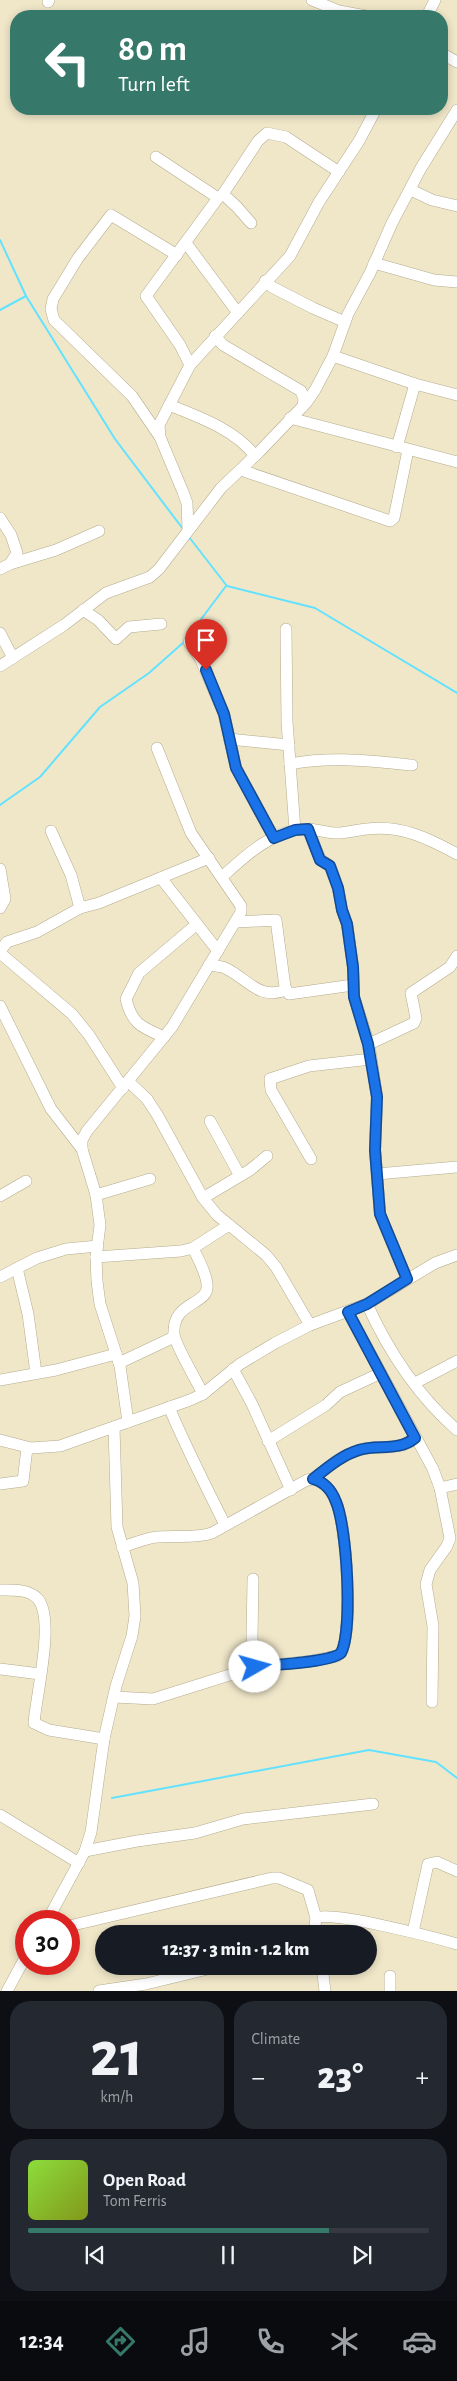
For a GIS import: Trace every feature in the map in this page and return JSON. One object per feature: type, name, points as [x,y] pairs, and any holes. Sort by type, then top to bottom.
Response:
[{"type":"street","points":[[312,0],[328,10]]},
{"type":"street","points":[[0,666],[106,593],[150,577],[159,569],[221,488],[303,406],[315,390],[333,356],[345,322],[392,223],[421,168],[451,131],[457,110]]},
{"type":"street","points":[[160,436],[160,425],[190,365],[214,336],[238,313],[265,281],[290,256],[373,115]]},
{"type":"street","points":[[190,365],[180,345],[146,296],[258,141],[267,133],[286,137],[339,172]]},
{"type":"street","points":[[156,157],[237,206],[251,223]]},
{"type":"street","points":[[411,190],[432,200],[457,206]]},
{"type":"street","points":[[176,255],[111,215],[78,258],[53,299],[51,309],[54,320],[132,396],[160,436],[185,497],[188,529]]},
{"type":"street","points":[[186,243],[238,313]]},
{"type":"street","points":[[374,263],[434,280],[457,282]]},
{"type":"street","points":[[265,281],[272,287],[345,322]]},
{"type":"street","points":[[214,336],[223,344],[301,391],[303,406]]},
{"type":"street","points":[[333,356],[415,384],[457,395]]},
{"type":"street","points":[[241,470],[390,522],[394,518],[402,448],[415,384]]},
{"type":"street","points":[[169,405],[201,418],[242,442],[254,456]]},
{"type":"street","points":[[290,418],[457,462]]},
{"type":"street","points":[[0,518],[11,536],[17,553],[5,566]]},
{"type":"street","points":[[5,566],[56,550],[99,531]]},
{"type":"street","points":[[83,610],[98,620],[116,639],[129,628],[161,624]]},
{"type":"street","points":[[286,630],[289,745],[295,830]]},
{"type":"street","points":[[0,633],[13,658]]},
{"type":"street","points":[[189,642],[200,658],[224,714],[236,768],[274,838]]},
{"type":"street","points":[[228,738],[289,745]]},
{"type":"street","points":[[128,1422],[117,1359],[100,1304],[97,1251],[100,1225],[96,1195],[82,1149],[82,1140],[87,1131],[164,1037],[237,922],[241,912],[241,906],[191,833],[157,748]]},
{"type":"street","points":[[290,764],[318,759],[338,759],[412,765]]},
{"type":"street","points":[[222,877],[259,846],[295,830],[308,829],[340,833],[368,828],[392,828],[409,831],[457,854]]},
{"type":"street","points":[[308,829],[320,860],[330,866],[338,888],[349,932],[354,997],[368,1044],[377,1097],[375,1143],[382,1221],[407,1279]]},
{"type":"street","points":[[51,831],[71,875],[80,908]]},
{"type":"street","points":[[209,858],[99,903],[80,908],[37,932],[7,942],[0,952],[72,1014],[90,1035],[126,1085],[147,1099],[203,1198],[229,1225],[266,1255],[276,1267],[310,1325]]},
{"type":"street","points":[[0,869],[5,899],[0,908]]},
{"type":"street","points":[[161,878],[218,951]]},
{"type":"street","points":[[237,922],[272,919],[278,922],[286,990]]},
{"type":"street","points":[[164,1037],[146,1029],[130,1015],[126,999],[139,973],[197,924]]},
{"type":"street","points":[[368,1044],[414,1023],[416,1018],[411,993],[450,967],[457,956]]},
{"type":"street","points":[[209,964],[224,968],[267,994],[286,990],[292,994],[353,985]]},
{"type":"street","points":[[0,1006],[51,1109],[82,1149]]},
{"type":"street","points":[[311,1159],[271,1090],[270,1079],[309,1066],[371,1059]]},
{"type":"street","points":[[210,1121],[240,1176]]},
{"type":"street","points":[[203,1198],[240,1176],[267,1156]]},
{"type":"street","points":[[377,1174],[457,1168]]},
{"type":"street","points":[[96,1195],[150,1179]]},
{"type":"street","points":[[0,1196],[26,1181]]},
{"type":"street","points":[[0,1277],[17,1268],[66,1249],[163,1253],[193,1248],[229,1225]]},
{"type":"street","points":[[193,1248],[207,1280],[207,1292],[203,1297],[180,1312],[174,1325],[174,1337],[203,1394]]},
{"type":"street","points":[[0,1440],[27,1448],[60,1446],[203,1394],[232,1369],[310,1325],[367,1304],[435,1263],[457,1255]]},
{"type":"street","points":[[17,1268],[28,1314],[36,1373]]},
{"type":"street","points":[[367,1304],[386,1343],[415,1383],[454,1425]]},
{"type":"street","points":[[348,1312],[433,1469],[453,1538],[430,1570],[426,1584],[433,1626],[432,1702]]},
{"type":"street","points":[[0,1380],[117,1359],[174,1337]]},
{"type":"street","points":[[415,1383],[457,1361]]},
{"type":"street","points":[[232,1369],[252,1404],[291,1490]]},
{"type":"street","points":[[268,1441],[326,1405],[340,1392],[380,1373]]},
{"type":"street","points":[[169,1407],[184,1445],[225,1525]]},
{"type":"street","points":[[52,1910],[85,1851],[91,1832],[104,1739],[132,1636],[135,1616],[133,1583],[122,1547],[115,1508],[114,1427]]},
{"type":"street","points":[[122,1547],[154,1537],[174,1535],[199,1537],[225,1525],[307,1480],[313,1479],[354,1452],[362,1449],[400,1446],[415,1438]]},
{"type":"street","points":[[0,1484],[23,1481],[27,1448]]},
{"type":"street","points":[[114,1698],[153,1699],[255,1667],[337,1656],[343,1650],[349,1587],[340,1514],[329,1489],[322,1482],[313,1479]]},
{"type":"street","points":[[440,1488],[457,1484]]},
{"type":"street","points":[[253,1580],[252,1638],[255,1667]]},
{"type":"street","points":[[0,1590],[29,1593],[37,1598],[41,1604],[46,1637],[35,1724],[49,1730],[104,1739]]},
{"type":"street","points":[[0,1669],[40,1674]]},
{"type":"street","points":[[85,1851],[195,1833],[243,1819],[373,1804]]},
{"type":"street","points":[[0,1815],[79,1863]]},
{"type":"street","points":[[412,1932],[428,1864],[437,1862],[457,1871]]},
{"type":"street","points":[[80,1923],[272,1878],[279,1878],[308,1890],[316,1918],[315,1925]]},
{"type":"street","points":[[316,1918],[325,1916],[373,1923],[457,1944]]},
{"type":"street","points":[[7,1991],[16,1975]]},
{"type":"street","points":[[99,1991],[148,1987],[189,1975]]},
{"type":"street","points":[[323,1975],[325,1991]]},
{"type":"street","points":[[390,1976],[390,1991]]},
{"type":"waterway","points":[[0,240],[26,296],[115,439],[183,529]]},
{"type":"waterway","points":[[0,310],[26,296]]},
{"type":"waterway","points":[[189,537],[227,586],[315,608],[457,693]]},
{"type":"waterway","points":[[187,638],[226,586]]},
{"type":"waterway","points":[[0,805],[40,777],[100,707],[149,673],[184,642]]},
{"type":"waterway","points":[[112,1798],[369,1750],[436,1762],[457,1778]]},
{"type":"route","points":[[206,670],[224,714],[236,768],[274,838],[295,830],[308,829],[320,860],[330,866],[338,888],[349,932],[354,997],[368,1044],[377,1097],[375,1150],[380,1214],[407,1279],[367,1304],[348,1312],[415,1438],[409,1444],[362,1449],[344,1456],[313,1479],[322,1482],[329,1489],[340,1514],[349,1587],[345,1636],[341,1653],[337,1656],[312,1661],[255,1667]]}]
